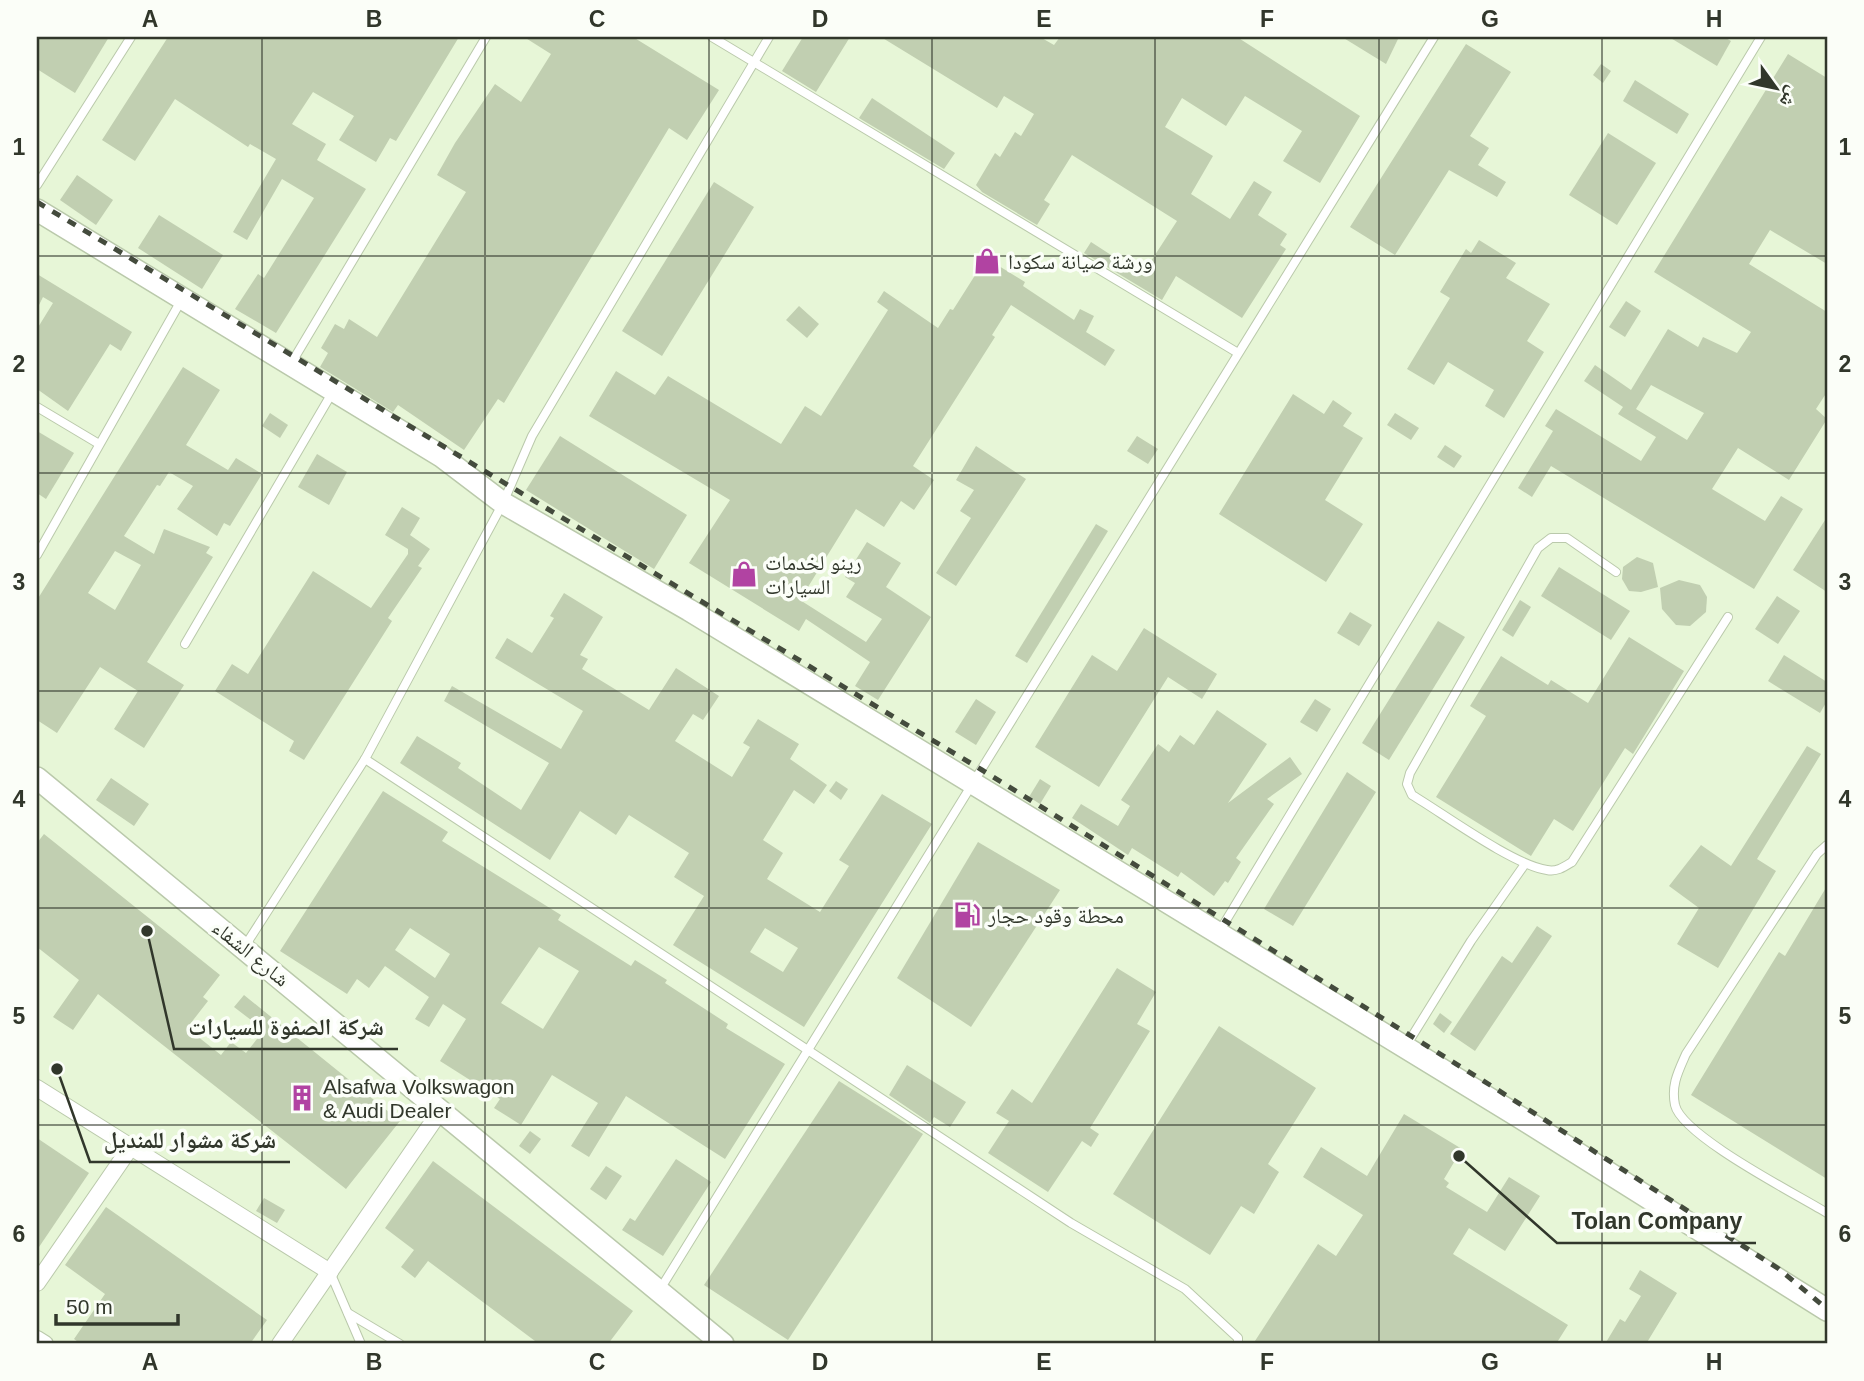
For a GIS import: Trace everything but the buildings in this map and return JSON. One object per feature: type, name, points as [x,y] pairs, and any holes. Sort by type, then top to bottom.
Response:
[{"type":"street","points":[[37,210],[332,393],[441,456],[503,503],[690,610],[1827,1310]]},
{"type":"street","name":"شارع الشفاء","points":[[37,778],[723,1344]]},
{"type":"street","points":[[37,1088],[330,1272]]},
{"type":"street","points":[[280,1344],[441,1110]]},
{"type":"street","points":[[37,1283],[130,1148]]},
{"type":"street","points":[[37,1339],[45,1344]]},
{"type":"lane","points":[[37,185],[131,37]]},
{"type":"lane","points":[[291,366],[486,37]]},
{"type":"lane","points":[[712,37],[1238,353]]},
{"type":"lane","points":[[244,948],[365,760],[503,503],[532,436],[769,37]]},
{"type":"lane","points":[[659,1292],[1434,37]]},
{"type":"lane","points":[[1216,935],[1761,37]]},
{"type":"lane","points":[[37,555],[181,299]]},
{"type":"lane","points":[[185,644],[332,393]]},
{"type":"lane","points":[[37,407],[99,444]]},
{"type":"lane","points":[[1616,572],[1567,538],[1551,538],[1538,548],[1410,773],[1407,784],[1412,795],[1525,864],[1549,871],[1562,869],[1572,862],[1728,617]]},
{"type":"lane","points":[[365,760],[809,1048],[1071,1223],[1185,1289],[1238,1338],[1238,1344]]},
{"type":"lane","points":[[1827,845],[1817,854],[1693,1043],[1673,1084],[1676,1108],[1696,1134],[1827,1213]]},
{"type":"lane","points":[[1405,1048],[1471,941],[1525,864]]},
{"type":"lane","points":[[330,1272],[361,1344]]},
{"type":"lane","points":[[347,1313],[400,1344]]},
{"type":"railway","points":[[37,202],[982,770],[1490,1085],[1779,1269],[1827,1309]]},
{"type":"place","name":"ورشة صيانة سكودا","points":[[987,261]]},
{"type":"place","name":"رينو لخدمات السيارات","points":[[744,574]]},
{"type":"place","name":"محطة وقود حجار","points":[[967,915]]},
{"type":"place","name":"شركة الصفوة للسيارات","points":[[147,931]]},
{"type":"place","name":"شركة مشوار للمنديل","points":[[57,1069]]},
{"type":"place","name":"Alsafwa Volkswagon & Audi Dealer","points":[[302,1098]]},
{"type":"place","name":"Tolan Company","points":[[1459,1156]]}]
